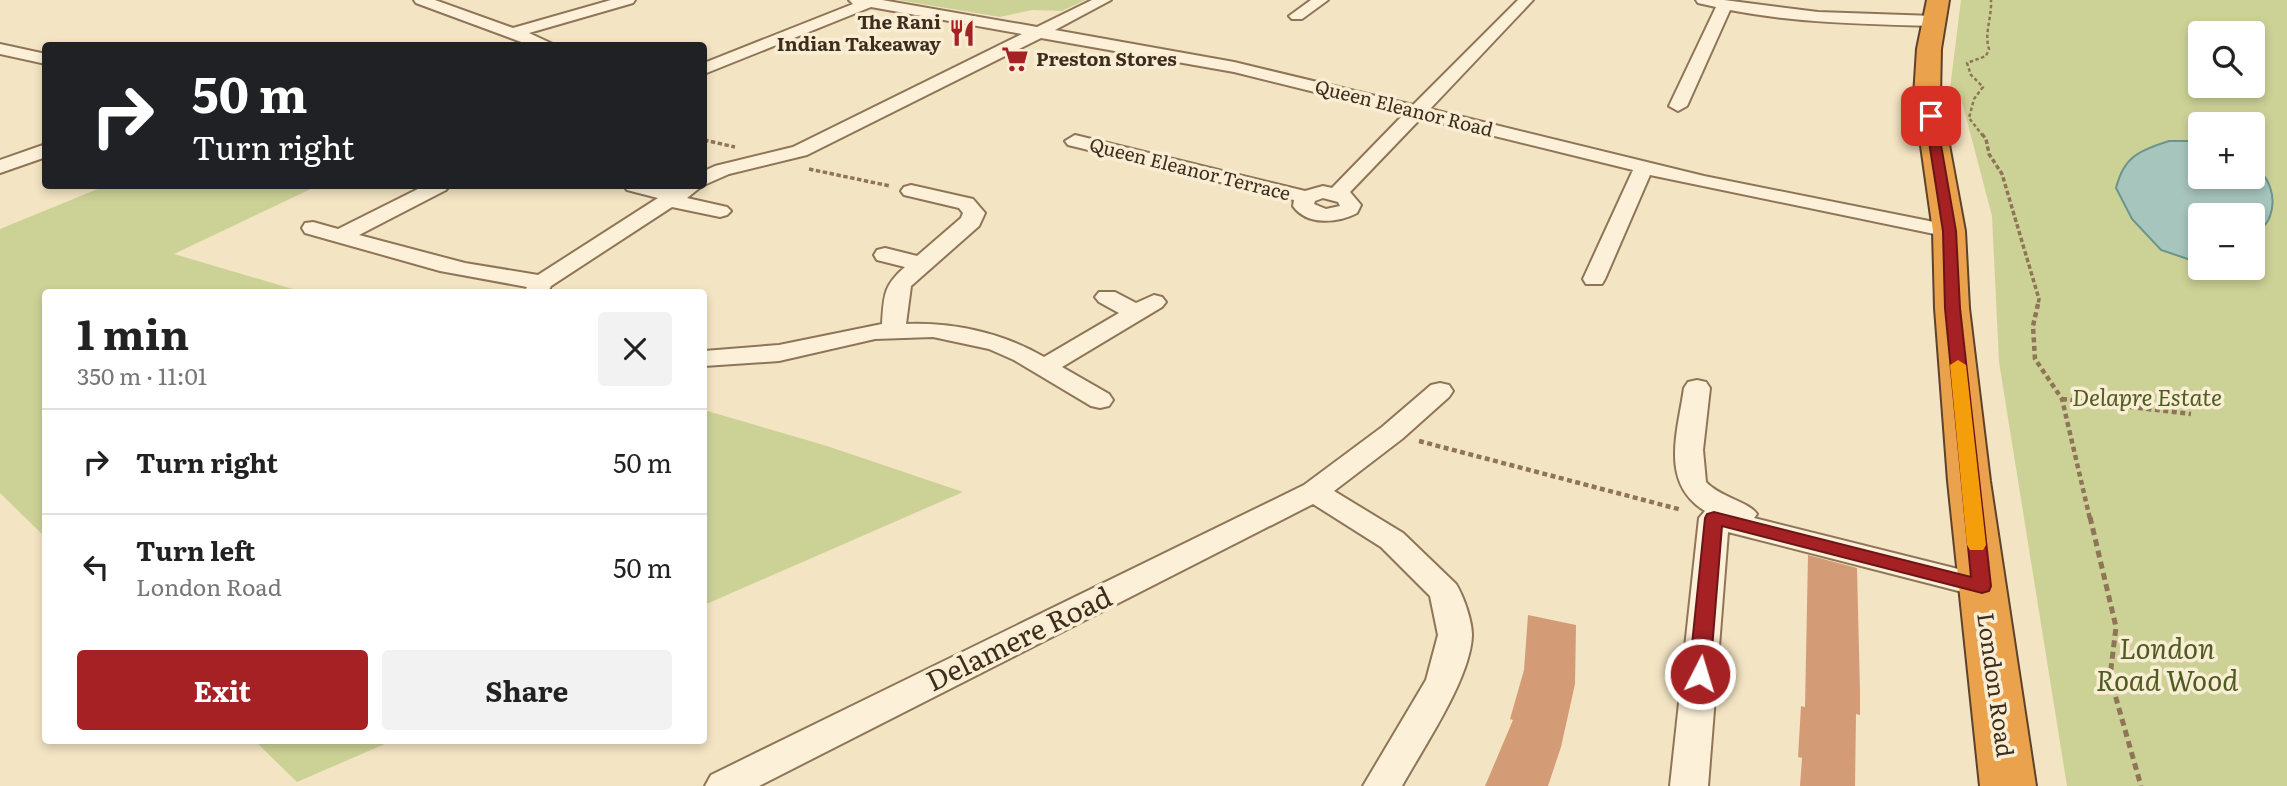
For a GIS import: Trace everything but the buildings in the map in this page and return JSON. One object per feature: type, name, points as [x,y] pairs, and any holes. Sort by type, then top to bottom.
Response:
[{"type":"highway","name":"London Road","points":[[1936,10],[1929,49],[1927,96],[1949,231],[1952,308],[1982,586],[2008,786]]},
{"type":"street","points":[[421,0],[538,42]]},
{"type":"street","points":[[512,33],[628,0]]},
{"type":"street","points":[[707,178],[722,170],[800,151],[1104,0]]},
{"type":"street","points":[[1297,16],[1321,0]]},
{"type":"street","name":"Queen Eleanor Terrace","points":[[1075,141],[1305,197],[1315,193],[1337,194],[1526,0]]},
{"type":"street","points":[[1703,0],[1836,19],[1936,10]]},
{"type":"street","points":[[707,68],[863,1]]},
{"type":"street","name":"Queen Eleanor Road","points":[[863,1],[1234,67],[1704,182],[1949,231]]},
{"type":"street","points":[[1678,106],[1725,5]]},
{"type":"street","points":[[0,49],[42,58]]},
{"type":"street","points":[[0,167],[42,151]]},
{"type":"street","points":[[1594,279],[1644,167]]},
{"type":"street","points":[[340,236],[433,189]]},
{"type":"street","points":[[651,189],[679,194],[720,211]]},
{"type":"street","points":[[894,330],[896,294],[900,283],[971,221],[974,213],[966,204],[911,191]]},
{"type":"street","points":[[313,228],[462,270],[539,287],[679,194]]},
{"type":"street","points":[[885,255],[927,258]]},
{"type":"street","points":[[1045,367],[1145,307],[1107,297]]},
{"type":"street","points":[[707,359],[779,353],[875,332],[933,330],[996,343],[1045,367],[1100,400]]},
{"type":"street","points":[[1696,388],[1689,463],[1691,481],[1707,499],[1729,510],[1896,558],[1925,573]]},
{"type":"street","name":"Delamere Road","points":[[724,786],[1314,492],[1392,433],[1440,391]]},
{"type":"street","points":[[1314,492],[1392,540],[1445,592],[1448,603],[1455,635],[1443,682],[1382,786]]},
{"type":"street","points":[[1689,786],[1714,518],[1982,586]]},
{"type":"path","points":[[1991,0],[1992,12],[1986,40],[1989,49],[1986,56],[1967,64],[1971,75],[1983,87],[1974,99],[1969,118],[1986,139],[1989,154],[2002,174],[2039,299],[2033,326],[2035,359],[2062,400],[2116,627],[2110,677],[2141,786]]},
{"type":"path","points":[[2062,400],[2191,414]]},
{"type":"path","points":[[1392,433],[1714,518]]},
{"type":"green space","points":[[898,0],[1085,0],[1062,11],[1032,10],[1000,17]]},
{"type":"green space","name":"Delapre Estate","points":[[1961,0],[2287,0],[2287,786],[2067,786],[1999,362],[1992,216],[1961,98],[1950,89]]},
{"type":"green space","points":[[98,189],[311,189],[174,254],[293,289],[42,289],[42,534],[0,493],[0,229]]},
{"type":"green space","points":[[707,411],[827,446],[963,492],[707,604]]},
{"type":"green space","points":[[258,744],[385,744],[297,782]]},
{"type":"water","points":[[2169,141],[2188,141],[2188,189],[2265,189],[2265,177],[2273,201],[2267,222],[2265,224],[2265,203],[2188,203],[2188,259],[2161,250],[2132,219],[2116,188],[2128,162],[2149,148]]},
{"type":"slow traffic","points":[[1958,365],[1977,545]]},
{"type":"place","name":"The Rani Indian Takeaway","points":[[962,33]]},
{"type":"place","name":"Preston Stores","points":[[1015,59]]},
{"type":"route","points":[[1700,674],[1714,518],[1982,586],[1952,308],[1949,231],[1931,116]]},
{"type":"park label","name":"London Road Wood","points":[[2167,665]]}]
